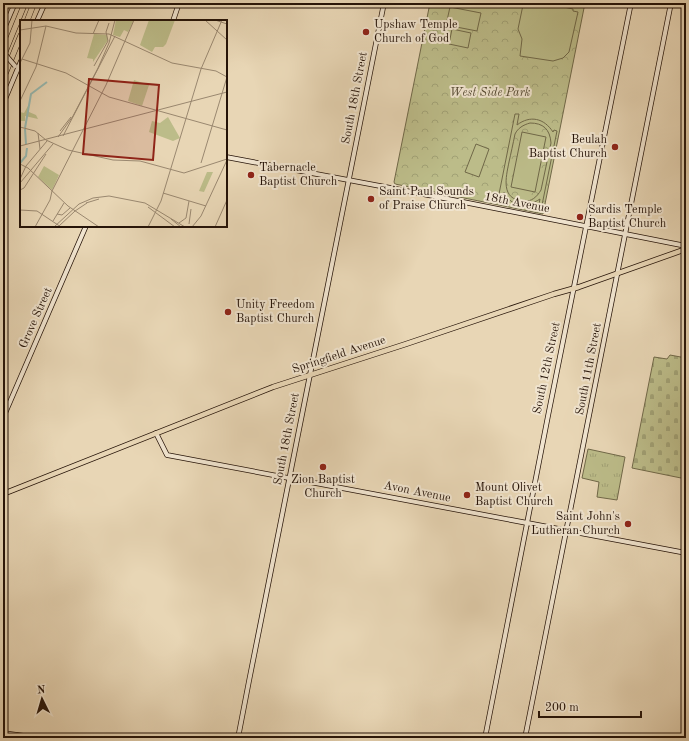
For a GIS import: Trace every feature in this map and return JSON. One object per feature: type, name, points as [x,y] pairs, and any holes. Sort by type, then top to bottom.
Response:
[{"type":"highway","points":[[3,58],[25,3]]},
{"type":"highway","points":[[27,20],[34,3]]},
{"type":"highway","points":[[3,79],[20,37]]},
{"type":"main road","name":"Springfield Avenue","points":[[3,494],[272,387],[574,288],[686,248]]},
{"type":"street","points":[[3,31],[15,3]]},
{"type":"street","points":[[37,20],[45,3]]},
{"type":"street","points":[[173,20],[179,3]]},
{"type":"street","name":"South 18th Street","points":[[238,738],[384,3]]},
{"type":"street","name":"South 12th Street","points":[[485,738],[631,3]]},
{"type":"street","name":"South 11th Street","points":[[525,738],[672,3]]},
{"type":"street","points":[[3,52],[20,73]]},
{"type":"street","points":[[3,104],[16,68],[20,62]]},
{"type":"street","name":"18th Avenue","points":[[227,157],[349,180],[686,248]]},
{"type":"street","name":"Grove Street","points":[[3,418],[86,227]]},
{"type":"street","name":"Avon Avenue","points":[[156,433],[167,455],[686,553]]},
{"type":"street","points":[[3,733],[39,738]]},
{"type":"green space","name":"West Side Park","points":[[430,3],[585,3],[543,214],[395,184],[394,182]]},
{"type":"green space","points":[[526,3],[545,3],[573,9],[573,11],[578,12],[569,52],[563,58],[553,61],[520,56],[522,39],[518,29],[523,5]]},
{"type":"green space","points":[[450,7],[481,13],[477,31],[446,25]]},
{"type":"green space","points":[[452,29],[471,33],[468,48],[449,44]]},
{"type":"green space","points":[[515,114],[519,114],[517,125],[532,119],[541,121],[553,132],[554,130],[557,131],[541,210],[538,209],[540,199],[530,204],[520,205],[511,201],[504,192],[503,195],[499,194]],"holes":[[[530,123],[535,123],[545,128],[549,134],[551,143],[541,190],[536,197],[531,200],[516,200],[511,197],[506,187],[508,168],[515,134],[523,126]]]},
{"type":"green space","points":[[522,132],[546,137],[535,192],[511,187]]},
{"type":"green space","points":[[476,144],[489,149],[479,177],[465,172]]},
{"type":"green space","points":[[670,355],[686,358],[686,479],[632,468],[654,357],[667,359]]},
{"type":"green space","points":[[588,449],[625,457],[617,500],[597,497],[599,482],[582,478]]},
{"type":"place","name":"Upshaw Temple Church of God","points":[[366,32]]},
{"type":"place","name":"Beulah Baptist Church","points":[[615,147]]},
{"type":"place","name":"Tabernacle Baptist Church","points":[[251,175]]},
{"type":"place","name":"Saint Paul Sounds of Praise Church","points":[[371,199]]},
{"type":"place","name":"Sardis Temple Baptist Church","points":[[580,217]]},
{"type":"place","name":"Unity Freedom Baptist Church","points":[[228,312]]},
{"type":"place","name":"Zion Baptist Church","points":[[323,467]]},
{"type":"place","name":"Mount Olivet Baptist Church","points":[[467,495]]},
{"type":"place","name":"Saint John's Lutheran Church","points":[[628,524]]}]
